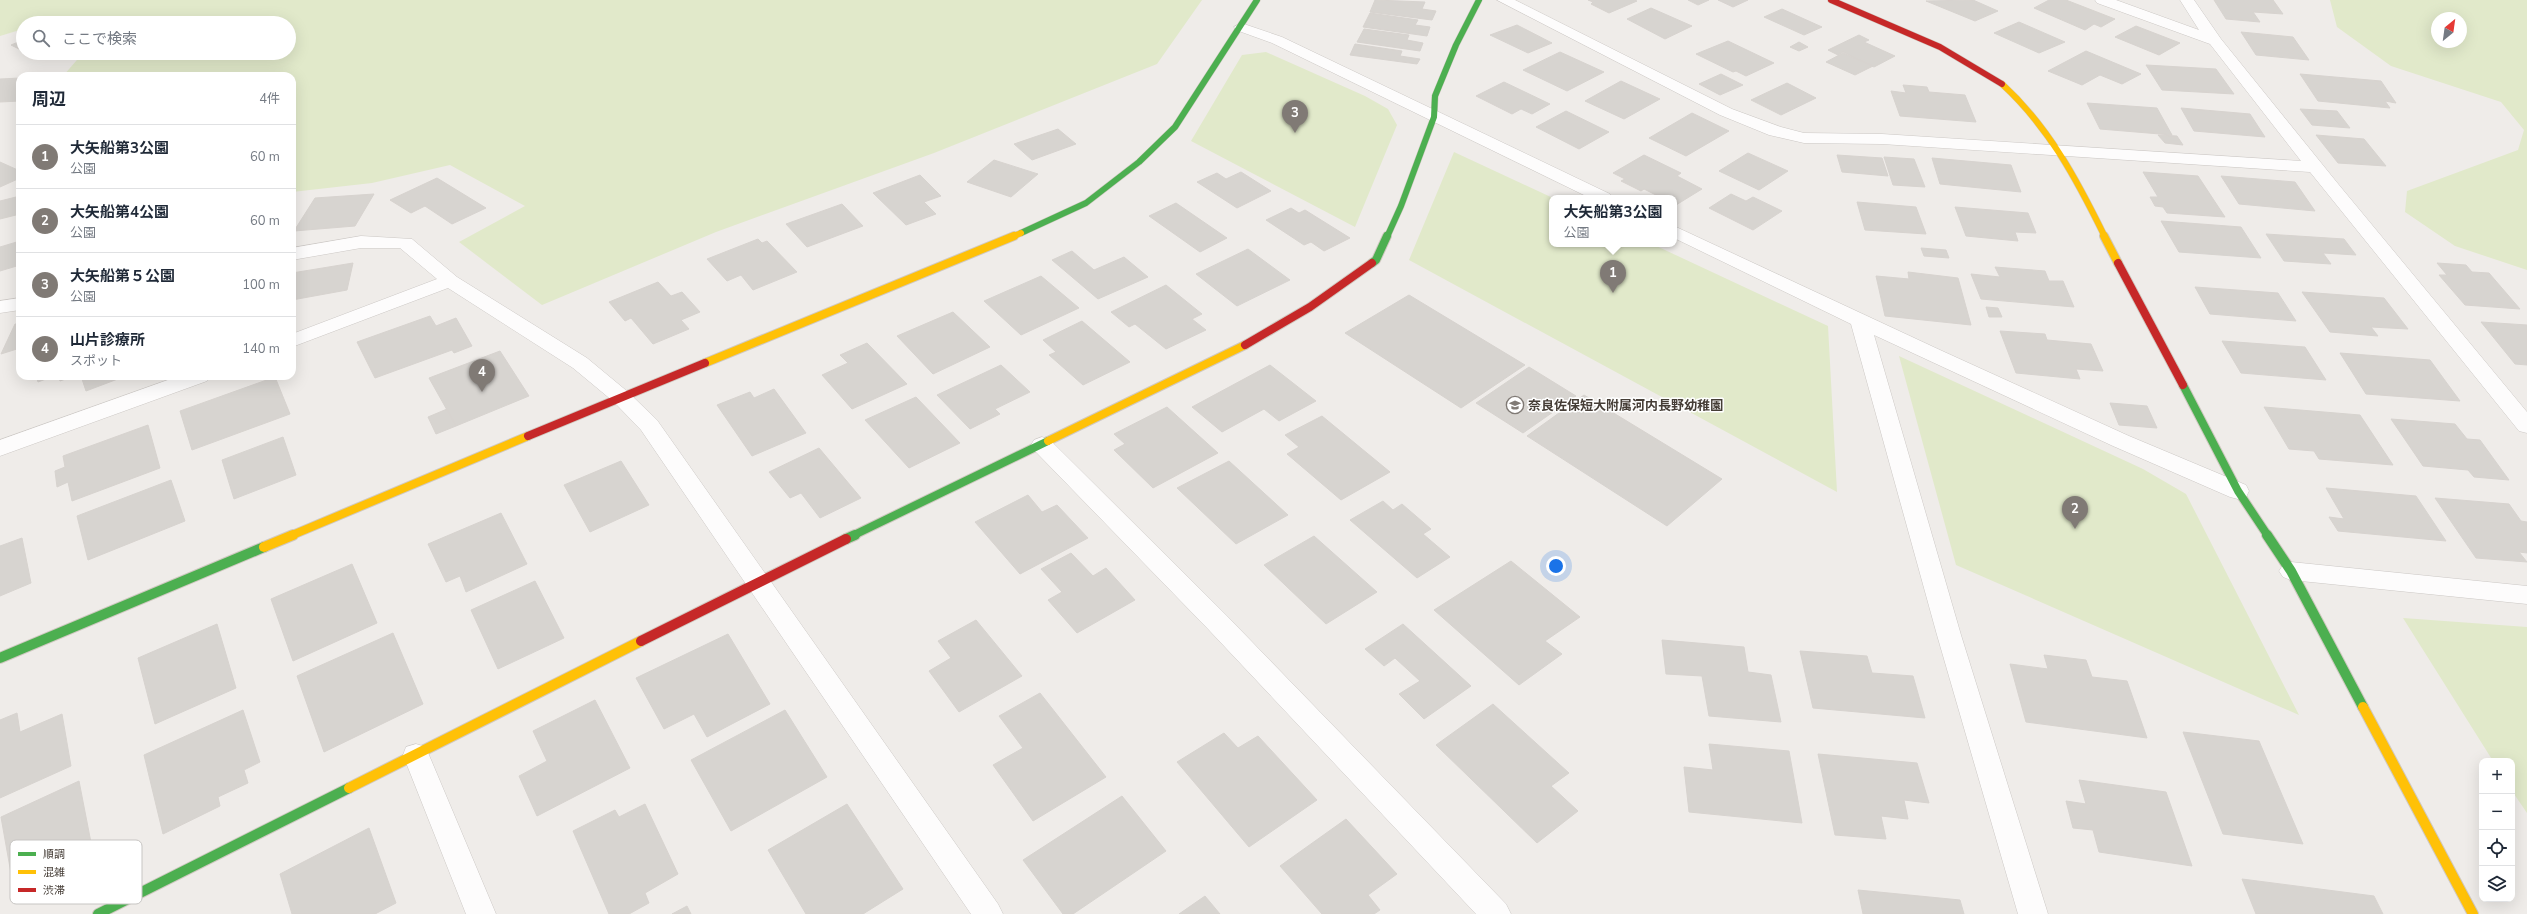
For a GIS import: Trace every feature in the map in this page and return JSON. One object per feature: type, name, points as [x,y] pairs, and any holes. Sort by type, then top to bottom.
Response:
[{"type":"street","points":[[0,658],[621,397],[1005,241],[1086,203],[1139,162],[1175,127],[1241,27],[1257,0]]},
{"type":"street","points":[[142,892],[757,582],[1042,445],[1265,335],[1344,284],[1376,260],[1401,206],[1434,117],[1435,96],[1456,45],[1479,0]]},
{"type":"street","points":[[1504,0],[1726,112],[1776,131],[1804,138],[1882,139],[2060,152],[2313,167]]},
{"type":"street","points":[[1831,0],[1924,39],[2002,83],[2035,116],[2060,152],[2238,491],[2291,571],[2474,914]]},
{"type":"street","points":[[2102,0],[2213,40]]},
{"type":"street","points":[[2187,0],[2213,40],[2250,83],[2313,167],[2527,426]]},
{"type":"street","points":[[1241,27],[1277,40],[1598,195]]},
{"type":"street","points":[[1677,232],[1860,320],[2121,441],[2238,491]]},
{"type":"street","points":[[296,253],[361,242],[405,243],[450,281],[580,363],[621,397],[648,425],[988,914]]},
{"type":"street","points":[[296,339],[450,281]]},
{"type":"street","points":[[0,307],[16,305]]},
{"type":"street","points":[[1860,320],[1949,635],[2033,914]]},
{"type":"street","points":[[0,448],[189,380]]},
{"type":"street","points":[[1042,445],[1217,622],[1496,914]]},
{"type":"street","points":[[2291,571],[2527,595]]},
{"type":"street","points":[[416,755],[481,914]]},
{"type":"street","points":[[98,914],[118,904]]},
{"type":"green space","points":[[0,0],[1202,0],[1157,64],[934,153],[716,232],[542,305],[459,242],[525,206],[450,165],[372,183],[296,192],[296,72],[66,72],[77,60],[296,60],[296,16],[16,16],[16,31],[0,36]]},
{"type":"green space","points":[[2330,0],[2527,0],[2527,270],[2455,246],[2405,212],[2407,191],[2518,150],[2524,130],[2501,102],[2391,66],[2337,27]]},
{"type":"green space","points":[[1266,52],[1365,96],[1388,109],[1397,125],[1355,227],[1191,141],[1242,55]]},
{"type":"green space","points":[[1454,152],[1549,196],[1549,247],[1658,247],[1828,326],[1837,492],[1409,260]]},
{"type":"green space","points":[[1899,356],[2143,469],[2186,494],[2299,715],[1956,565]]},
{"type":"green space","points":[[2403,618],[2527,627],[2527,813],[2515,795],[2515,758],[2491,758]]},
{"type":"building","points":[[1375,0],[1425,2],[1422,9],[1436,11],[1432,20],[1370,12]]},
{"type":"building","points":[[1588,0],[1637,1],[1609,13],[1591,4],[1593,2]]},
{"type":"building","points":[[1688,0],[1709,0],[1698,5]]},
{"type":"building","points":[[1718,0],[1748,0],[1733,7]]},
{"type":"building","points":[[1973,0],[1998,11],[1975,21],[1926,1]]},
{"type":"building","points":[[2049,0],[2066,0],[2115,19],[2101,27],[2094,24],[2085,30],[2034,8]]},
{"type":"building","points":[[2214,0],[2273,0],[2283,14],[2253,12],[2260,22],[2226,19]]},
{"type":"building","points":[[1651,8],[1692,26],[1665,39],[1627,19]]},
{"type":"building","points":[[1782,9],[1822,27],[1804,35],[1764,17]]},
{"type":"building","points":[[1370,13],[1418,20],[1415,25],[1430,27],[1427,36],[1363,27]]},
{"type":"building","points":[[2019,22],[2065,42],[2039,53],[1994,33]]},
{"type":"building","points":[[1517,25],[1552,43],[1528,53],[1490,35]]},
{"type":"building","points":[[2136,26],[2180,43],[2159,55],[2115,37]]},
{"type":"building","points":[[1364,29],[1409,35],[1407,40],[1423,43],[1420,51],[1357,42]]},
{"type":"building","points":[[2241,32],[2293,37],[2309,60],[2256,55]]},
{"type":"building","points":[[1859,35],[1869,40],[1864,42],[1895,56],[1874,67],[1843,52],[1838,55],[1828,50]]},
{"type":"building","points":[[1728,41],[1774,63],[1746,76],[1736,71],[1733,72],[1696,54]]},
{"type":"building","points":[[1799,42],[1808,47],[1799,51],[1790,47]]},
{"type":"building","points":[[16,43],[16,48],[11,45]]},
{"type":"building","points":[[1355,44],[1402,51],[1400,56],[1420,59],[1417,64],[1350,55]]},
{"type":"building","points":[[2086,51],[2141,74],[2122,84],[2100,75],[2082,85],[2048,71]]},
{"type":"building","points":[[1560,52],[1604,72],[1567,91],[1523,70]]},
{"type":"building","points":[[1843,53],[1873,66],[1855,75],[1826,62]]},
{"type":"building","points":[[2146,65],[2216,69],[2234,94],[2162,90]]},
{"type":"building","points":[[1721,74],[1743,85],[1720,95],[1699,84]]},
{"type":"building","points":[[2300,74],[2381,81],[2396,103],[2385,101],[2390,108],[2318,101]]},
{"type":"building","points":[[16,78],[16,101],[0,102],[0,79]]},
{"type":"building","points":[[1621,81],[1660,99],[1624,119],[1585,101]]},
{"type":"building","points":[[1504,82],[1550,104],[1532,114],[1521,109],[1512,114],[1476,96]]},
{"type":"building","points":[[1787,83],[1816,98],[1781,115],[1751,100]]},
{"type":"building","points":[[1903,85],[1927,87],[1929,92],[1965,95],[1976,122],[1900,116],[1891,91],[1906,93]]},
{"type":"building","points":[[2087,103],[2157,108],[2172,135],[2100,129]]},
{"type":"building","points":[[2181,108],[2250,114],[2265,137],[2194,131]]},
{"type":"building","points":[[2300,109],[2337,111],[2350,128],[2312,125]]},
{"type":"building","points":[[1566,111],[1609,132],[1579,149],[1536,127]]},
{"type":"building","points":[[1692,113],[1729,131],[1686,156],[1649,138]]},
{"type":"building","points":[[1058,129],[1076,144],[1032,160],[1014,144]]},
{"type":"building","points":[[2158,135],[2177,136],[2183,145],[2165,143]]},
{"type":"building","points":[[2316,135],[2364,139],[2386,166],[2338,163]]},
{"type":"building","points":[[1748,153],[1788,171],[1759,190],[1719,171]]},
{"type":"building","points":[[1644,155],[1681,173],[1677,176],[1702,189],[1677,204],[1677,195],[1656,195],[1644,189],[1641,191],[1621,181],[1625,179],[1613,173]]},
{"type":"building","points":[[1837,155],[1882,158],[1888,176],[1842,172]]},
{"type":"building","points":[[1884,157],[1914,159],[1925,187],[1893,185]]},
{"type":"building","points":[[1932,158],[2011,165],[2021,192],[1940,184]]},
{"type":"building","points":[[994,160],[1038,174],[1011,197],[967,182]]},
{"type":"building","points":[[0,162],[16,169],[16,180],[0,187]]},
{"type":"building","points":[[1241,172],[1271,191],[1237,208],[1197,182],[1217,173],[1226,179]]},
{"type":"building","points":[[2143,172],[2198,176],[2225,217],[2167,213],[2163,207],[2155,206],[2150,197],[2158,197]]},
{"type":"building","points":[[920,175],[941,196],[924,202],[936,214],[906,225],[873,193]]},
{"type":"building","points":[[2221,176],[2295,182],[2315,211],[2239,204]]},
{"type":"building","points":[[437,178],[486,208],[452,224],[425,206],[411,213],[390,200]]},
{"type":"building","points":[[374,194],[355,226],[296,231],[296,228],[315,198]]},
{"type":"building","points":[[1731,194],[1746,201],[1753,197],[1782,211],[1753,230],[1709,208]]},
{"type":"building","points":[[16,197],[16,215],[0,219],[0,201]]},
{"type":"building","points":[[1857,202],[1916,207],[1926,234],[1865,230]]},
{"type":"building","points":[[1176,203],[1227,238],[1200,252],[1149,216]]},
{"type":"building","points":[[842,204],[863,226],[807,247],[786,224]]},
{"type":"building","points":[[1955,207],[2028,213],[2036,233],[2015,232],[2018,241],[1966,236]]},
{"type":"building","points":[[1291,208],[1299,213],[1305,210],[1350,238],[1324,251],[1311,242],[1304,245],[1266,220]]},
{"type":"building","points":[[2161,221],[2241,227],[2261,258],[2179,252]]},
{"type":"building","points":[[2266,234],[2344,239],[2356,255],[2323,253],[2331,264],[2284,261]]},
{"type":"building","points":[[758,239],[762,243],[767,241],[797,272],[753,290],[741,275],[727,281],[707,259]]},
{"type":"building","points":[[16,242],[16,266],[0,271],[0,247]]},
{"type":"building","points":[[1921,248],[1946,250],[1949,258],[1924,256]]},
{"type":"building","points":[[1248,249],[1290,280],[1237,306],[1196,274]]},
{"type":"building","points":[[1072,251],[1094,270],[1124,257],[1148,277],[1098,299],[1052,260]]},
{"type":"building","points":[[353,263],[347,290],[296,299],[296,272]]},
{"type":"building","points":[[2437,263],[2466,265],[2472,272],[2489,273],[2520,309],[2465,305],[2439,275],[2447,275]]},
{"type":"building","points":[[1995,267],[2045,271],[2049,281],[2063,281],[2074,307],[1981,299],[1971,274],[2000,277]]},
{"type":"building","points":[[1908,272],[1958,278],[1971,325],[1885,316],[1876,276],[1909,279]]},
{"type":"building","points":[[1041,276],[1079,308],[1021,335],[984,301]]},
{"type":"building","points":[[658,282],[671,296],[682,292],[700,312],[681,320],[689,329],[653,344],[631,318],[625,321],[609,302]]},
{"type":"building","points":[[1166,285],[1202,314],[1192,319],[1206,330],[1166,349],[1135,324],[1129,327],[1111,312]]},
{"type":"building","points":[[2195,287],[2278,293],[2296,321],[2210,314]]},
{"type":"building","points":[[2302,292],[2384,298],[2408,329],[2371,327],[2378,336],[2330,332]]},
{"type":"building","points":[[1409,295],[1525,365],[1461,408],[1345,333]]},
{"type":"building","points":[[1986,307],[1998,308],[2002,317],[1989,317]]},
{"type":"building","points":[[953,312],[990,347],[933,374],[897,336]]},
{"type":"building","points":[[430,316],[436,326],[456,318],[472,346],[454,353],[452,350],[375,378],[357,342]]},
{"type":"building","points":[[1082,321],[1130,362],[1083,385],[1049,355],[1056,352],[1043,340]]},
{"type":"building","points":[[2481,322],[2527,325],[2527,365],[2515,364]]},
{"type":"building","points":[[15,324],[16,324],[16,349],[1,354]]},
{"type":"building","points":[[2000,331],[2045,334],[2047,340],[2091,344],[2103,371],[2076,369],[2080,379],[2016,373]]},
{"type":"building","points":[[2222,341],[2305,347],[2326,380],[2241,373]]},
{"type":"building","points":[[867,343],[907,384],[852,409],[822,375],[848,363],[840,355]]},
{"type":"building","points":[[500,351],[529,396],[456,426],[429,378]]},
{"type":"building","points":[[2340,353],[2430,360],[2460,401],[2366,394]]},
{"type":"building","points":[[1001,365],[1030,392],[995,409],[1000,414],[970,429],[937,395]]},
{"type":"building","points":[[1270,365],[1316,401],[1279,421],[1264,409],[1222,432],[1192,407]]},
{"type":"building","points":[[1529,367],[1576,396],[1523,433],[1476,403]]},
{"type":"building","points":[[82,380],[115,380],[86,391]]},
{"type":"building","points":[[267,380],[276,380],[290,414],[192,450],[180,411]]},
{"type":"building","points":[[774,389],[806,433],[752,456],[717,405],[750,392],[754,398]]},
{"type":"building","points":[[1584,395],[1722,479],[1667,526],[1527,436]]},
{"type":"building","points":[[916,397],[960,443],[909,468],[865,420]]},
{"type":"building","points":[[2110,403],[2147,406],[2157,428],[2119,425]]},
{"type":"building","points":[[1167,407],[1218,453],[1153,488],[1114,450],[1125,444],[1114,434]]},
{"type":"building","points":[[2264,407],[2360,415],[2393,465],[2319,459],[2314,451],[2289,449]]},
{"type":"building","points":[[447,409],[456,426],[436,434],[428,417]]},
{"type":"building","points":[[1322,416],[1390,472],[1341,500],[1287,454],[1299,447],[1285,435]]},
{"type":"building","points":[[2391,419],[2455,424],[2467,439],[2480,440],[2509,480],[2474,477],[2468,470],[2423,466]]},
{"type":"building","points":[[148,425],[160,468],[72,501],[68,482],[57,487],[55,471],[65,467],[63,456]]},
{"type":"building","points":[[283,437],[296,475],[234,499],[222,460]]},
{"type":"building","points":[[819,448],[861,498],[820,518],[801,493],[790,498],[769,472]]},
{"type":"building","points":[[621,461],[649,505],[590,532],[564,485]]},
{"type":"building","points":[[1229,461],[1288,515],[1236,544],[1177,488]]},
{"type":"building","points":[[171,480],[185,521],[88,560],[77,516]]},
{"type":"building","points":[[2326,488],[2416,496],[2446,541],[2338,531],[2329,517],[2344,519]]},
{"type":"building","points":[[1028,495],[1042,512],[1057,505],[1088,538],[1020,574],[975,522]]},
{"type":"building","points":[[2435,498],[2509,504],[2521,521],[2527,522],[2527,553],[2519,552],[2527,562],[2476,558]]},
{"type":"building","points":[[1383,501],[1393,510],[1402,504],[1431,529],[1423,534],[1450,557],[1417,578],[1350,520]]},
{"type":"building","points":[[501,513],[527,564],[466,592],[460,576],[446,582],[428,544]]},
{"type":"building","points":[[1314,536],[1377,592],[1326,624],[1264,565]]},
{"type":"building","points":[[22,538],[31,583],[0,596],[0,546]]},
{"type":"building","points":[[1071,553],[1093,576],[1106,568],[1135,600],[1077,633],[1048,600],[1062,592],[1041,569]]},
{"type":"building","points":[[1511,561],[1580,617],[1545,641],[1562,654],[1519,685],[1434,610]]},
{"type":"building","points":[[352,564],[377,623],[293,661],[271,599]]},
{"type":"building","points":[[535,581],[564,638],[498,669],[471,610]]},
{"type":"building","points":[[976,620],[1022,676],[959,712],[929,671],[951,658],[938,641]]},
{"type":"building","points":[[217,624],[236,688],[155,724],[138,658]]},
{"type":"building","points":[[1403,624],[1471,686],[1424,719],[1399,694],[1420,681],[1395,658],[1384,666],[1365,649]]},
{"type":"building","points":[[393,633],[423,704],[324,752],[297,676]]},
{"type":"building","points":[[728,634],[770,704],[707,737],[694,714],[664,729],[636,678]]},
{"type":"building","points":[[1662,640],[1744,647],[1748,672],[1771,675],[1781,722],[1709,716],[1702,676],[1666,674]]},
{"type":"building","points":[[1800,651],[1867,656],[1872,673],[1913,676],[1925,718],[1813,708]]},
{"type":"building","points":[[2044,655],[2086,660],[2092,677],[2127,681],[2147,738],[2026,722],[2010,664],[2048,669]]},
{"type":"building","points":[[1040,693],[1106,777],[1033,821],[993,765],[1023,748],[999,716]]},
{"type":"building","points":[[595,700],[630,768],[537,816],[519,776],[547,761],[533,731]]},
{"type":"building","points":[[1493,704],[1569,773],[1551,786],[1578,811],[1537,843],[1436,745]]},
{"type":"building","points":[[243,710],[260,762],[244,770],[248,783],[218,797],[220,806],[163,834],[144,755]]},
{"type":"building","points":[[785,710],[827,777],[731,831],[691,760]]},
{"type":"building","points":[[17,713],[20,732],[62,714],[71,766],[0,798],[0,720]]},
{"type":"building","points":[[2183,732],[2259,741],[2303,844],[2223,834]]},
{"type":"building","points":[[1224,733],[1238,748],[1258,736],[1317,800],[1249,847],[1177,762]]},
{"type":"building","points":[[1709,744],[1789,751],[1802,823],[1689,812],[1684,767],[1713,770]]},
{"type":"building","points":[[1818,754],[1917,763],[1929,803],[1904,800],[1908,819],[1881,816],[1886,839],[1835,835]]},
{"type":"building","points":[[2079,780],[2166,792],[2192,866],[2099,852],[2093,830],[2073,828],[2066,801],[2086,804]]},
{"type":"building","points":[[79,781],[90,840],[10,840],[10,868],[1,817]]},
{"type":"building","points":[[1122,796],[1166,851],[1073,914],[1063,914],[1023,860]]},
{"type":"building","points":[[645,804],[678,874],[645,893],[649,903],[629,914],[609,914],[573,831],[615,810],[619,817]]},
{"type":"building","points":[[847,804],[903,889],[863,914],[806,914],[768,850]]},
{"type":"building","points":[[1346,819],[1397,874],[1368,895],[1380,910],[1374,914],[1322,914],[1280,866]]},
{"type":"building","points":[[369,828],[396,903],[375,914],[292,914],[280,874]]},
{"type":"building","points":[[2242,879],[2374,896],[2383,914],[2256,914]]},
{"type":"building","points":[[1858,890],[1960,900],[1964,914],[1863,914]]},
{"type":"building","points":[[1205,896],[1220,914],[1179,914]]},
{"type":"building","points":[[687,906],[691,914],[672,914]]},
{"type":"traffic: fast","points":[[1021,233],[1086,203],[1139,162],[1175,127],[1257,0]]},
{"type":"traffic: fast","points":[[1372,263],[1376,260],[1401,206],[1434,117],[1435,96],[1456,45],[1479,0]]},
{"type":"traffic: fast","points":[[2183,385],[2238,491],[2291,571],[2363,707]]},
{"type":"traffic: fast","points":[[846,539],[1048,441]]},
{"type":"traffic: fast","points":[[0,658],[264,547]]},
{"type":"traffic: fast","points":[[142,892],[349,788]]},
{"type":"traffic: fast","points":[[98,914],[118,904]]},
{"type":"traffic: slow","points":[[2002,84],[2022,102],[2055,144],[2082,191],[2118,263]]},
{"type":"traffic: slow","points":[[705,363],[1021,233]]},
{"type":"traffic: slow","points":[[1048,441],[1245,345]]},
{"type":"traffic: slow","points":[[264,547],[528,436]]},
{"type":"traffic: slow","points":[[349,788],[641,641]]},
{"type":"traffic: slow","points":[[2363,707],[2473,914]]},
{"type":"traffic: jam","points":[[1831,0],[1940,47],[2002,84]]},
{"type":"traffic: jam","points":[[1245,345],[1310,307],[1372,263]]},
{"type":"traffic: jam","points":[[2118,263],[2183,385]]},
{"type":"traffic: jam","points":[[528,436],[705,363]]},
{"type":"traffic: jam","points":[[641,641],[846,539]]},
{"type":"place","name":"大矢船第５公園","points":[[1295,133]]},
{"type":"place","name":"大矢船第3公園","points":[[1613,293]]},
{"type":"place","name":"山片診療所","points":[[482,392]]},
{"type":"place","name":"奈良佐保短大附属河内長野幼稚園","points":[[1515,405]]},
{"type":"place","name":"大矢船第4公園","points":[[2075,529]]}]
